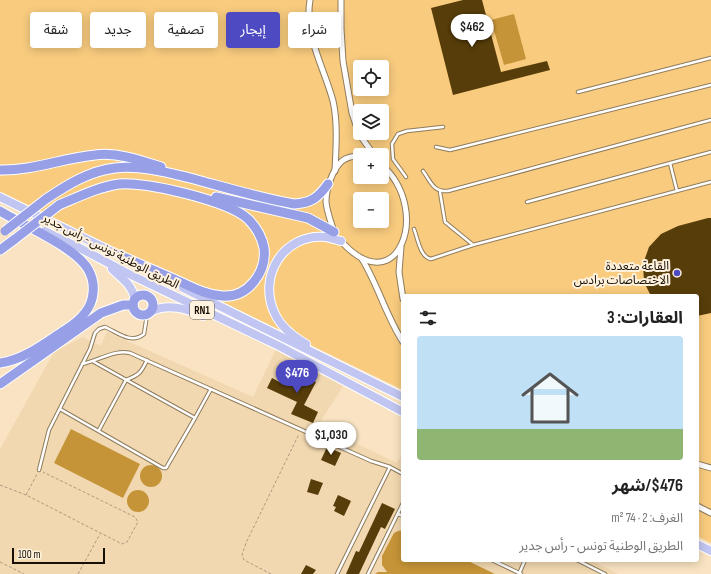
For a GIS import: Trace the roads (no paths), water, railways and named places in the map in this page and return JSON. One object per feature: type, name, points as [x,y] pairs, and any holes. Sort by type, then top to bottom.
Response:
[{"type":"highway","points":[[0,170],[27,169],[85,156],[106,154],[124,156],[146,162],[210,183]]},
{"type":"highway","points":[[2,233],[46,199],[70,184],[86,176],[104,170],[124,167],[155,170],[294,204],[302,204],[314,200],[328,184]]},
{"type":"highway","points":[[0,250],[78,192],[93,185],[120,178],[157,182],[308,218],[334,232]]},
{"type":"highway","points":[[59,205],[100,188],[121,184],[144,185],[200,197],[230,207],[244,215],[253,225],[261,238],[264,254],[261,269],[255,281],[244,291],[230,296],[202,292],[119,255]]},
{"type":"highway","points":[[0,210],[79,258],[88,269],[93,287],[92,300],[83,315],[76,321],[20,358],[0,363]]},
{"type":"highway","points":[[0,384],[101,313],[134,302],[142,295],[149,297],[154,303],[150,313],[142,316],[134,310],[134,302]]},
{"type":"main road","name":"الطريق الوطنية تونس - رأس جدير","points":[[0,197],[401,396]]},
{"type":"main road","name":"الطريق الوطنية تونس - رأس جدير","points":[[0,210],[78,247],[106,263],[180,300],[246,330],[401,411]]},
{"type":"main road","points":[[341,241],[326,237],[308,238],[290,246],[284,251],[275,265],[271,278],[270,291],[272,306],[284,327],[300,341],[346,368]]},
{"type":"main road","points":[[106,263],[128,283],[132,290],[134,302]]},
{"type":"main road","points":[[150,313],[160,307],[177,307],[199,314],[230,327],[246,330]]},
{"type":"main road","points":[[699,545],[711,551]]},
{"type":"street","points":[[310,0],[310,34],[333,101],[336,131],[335,171]]},
{"type":"street","points":[[341,0],[343,61],[352,113],[359,134],[369,148]]},
{"type":"street","points":[[353,156],[343,160],[328,184],[326,200],[328,211],[334,232],[349,249],[362,259],[371,274],[401,338]]},
{"type":"street","points":[[362,259],[374,262],[388,260],[395,255],[404,238],[407,223],[405,203],[401,191],[389,174]]},
{"type":"street","points":[[400,246],[399,272],[402,294]]},
{"type":"street","points":[[699,465],[711,468]]},
{"type":"street","points":[[699,507],[711,513]]},
{"type":"lane","points":[[578,92],[711,58]]},
{"type":"lane","points":[[436,147],[450,150],[711,84]]},
{"type":"lane","points":[[423,171],[435,189],[440,192],[448,192],[711,120]]},
{"type":"lane","points":[[406,177],[393,158],[392,144],[398,134],[407,131],[442,127]]},
{"type":"lane","points":[[527,202],[711,152]]},
{"type":"lane","points":[[670,163],[677,191]]},
{"type":"lane","points":[[414,229],[423,254],[427,258],[431,259],[473,244],[711,182]]},
{"type":"lane","points":[[440,192],[445,222],[473,244]]},
{"type":"lane","points":[[39,470],[50,430],[90,350],[94,333],[98,329],[104,327],[129,338],[137,338],[144,334],[150,313]]},
{"type":"lane","points":[[82,364],[93,362],[124,351],[147,360],[300,430],[401,473]]},
{"type":"lane","points":[[99,430],[126,380],[139,374],[147,360]]},
{"type":"lane","points":[[93,362],[195,418]]},
{"type":"lane","points":[[60,409],[164,468],[211,389]]},
{"type":"lane","points":[[337,574],[390,467]]},
{"type":"lane","points":[[368,574],[401,507]]},
{"type":"lane","points":[[496,562],[520,574],[525,562]]},
{"type":"lane","points":[[581,562],[604,574]]},
{"type":"place","name":"القاعة متعددة الاختصاصات برادس","points":[[677,273]]}]
